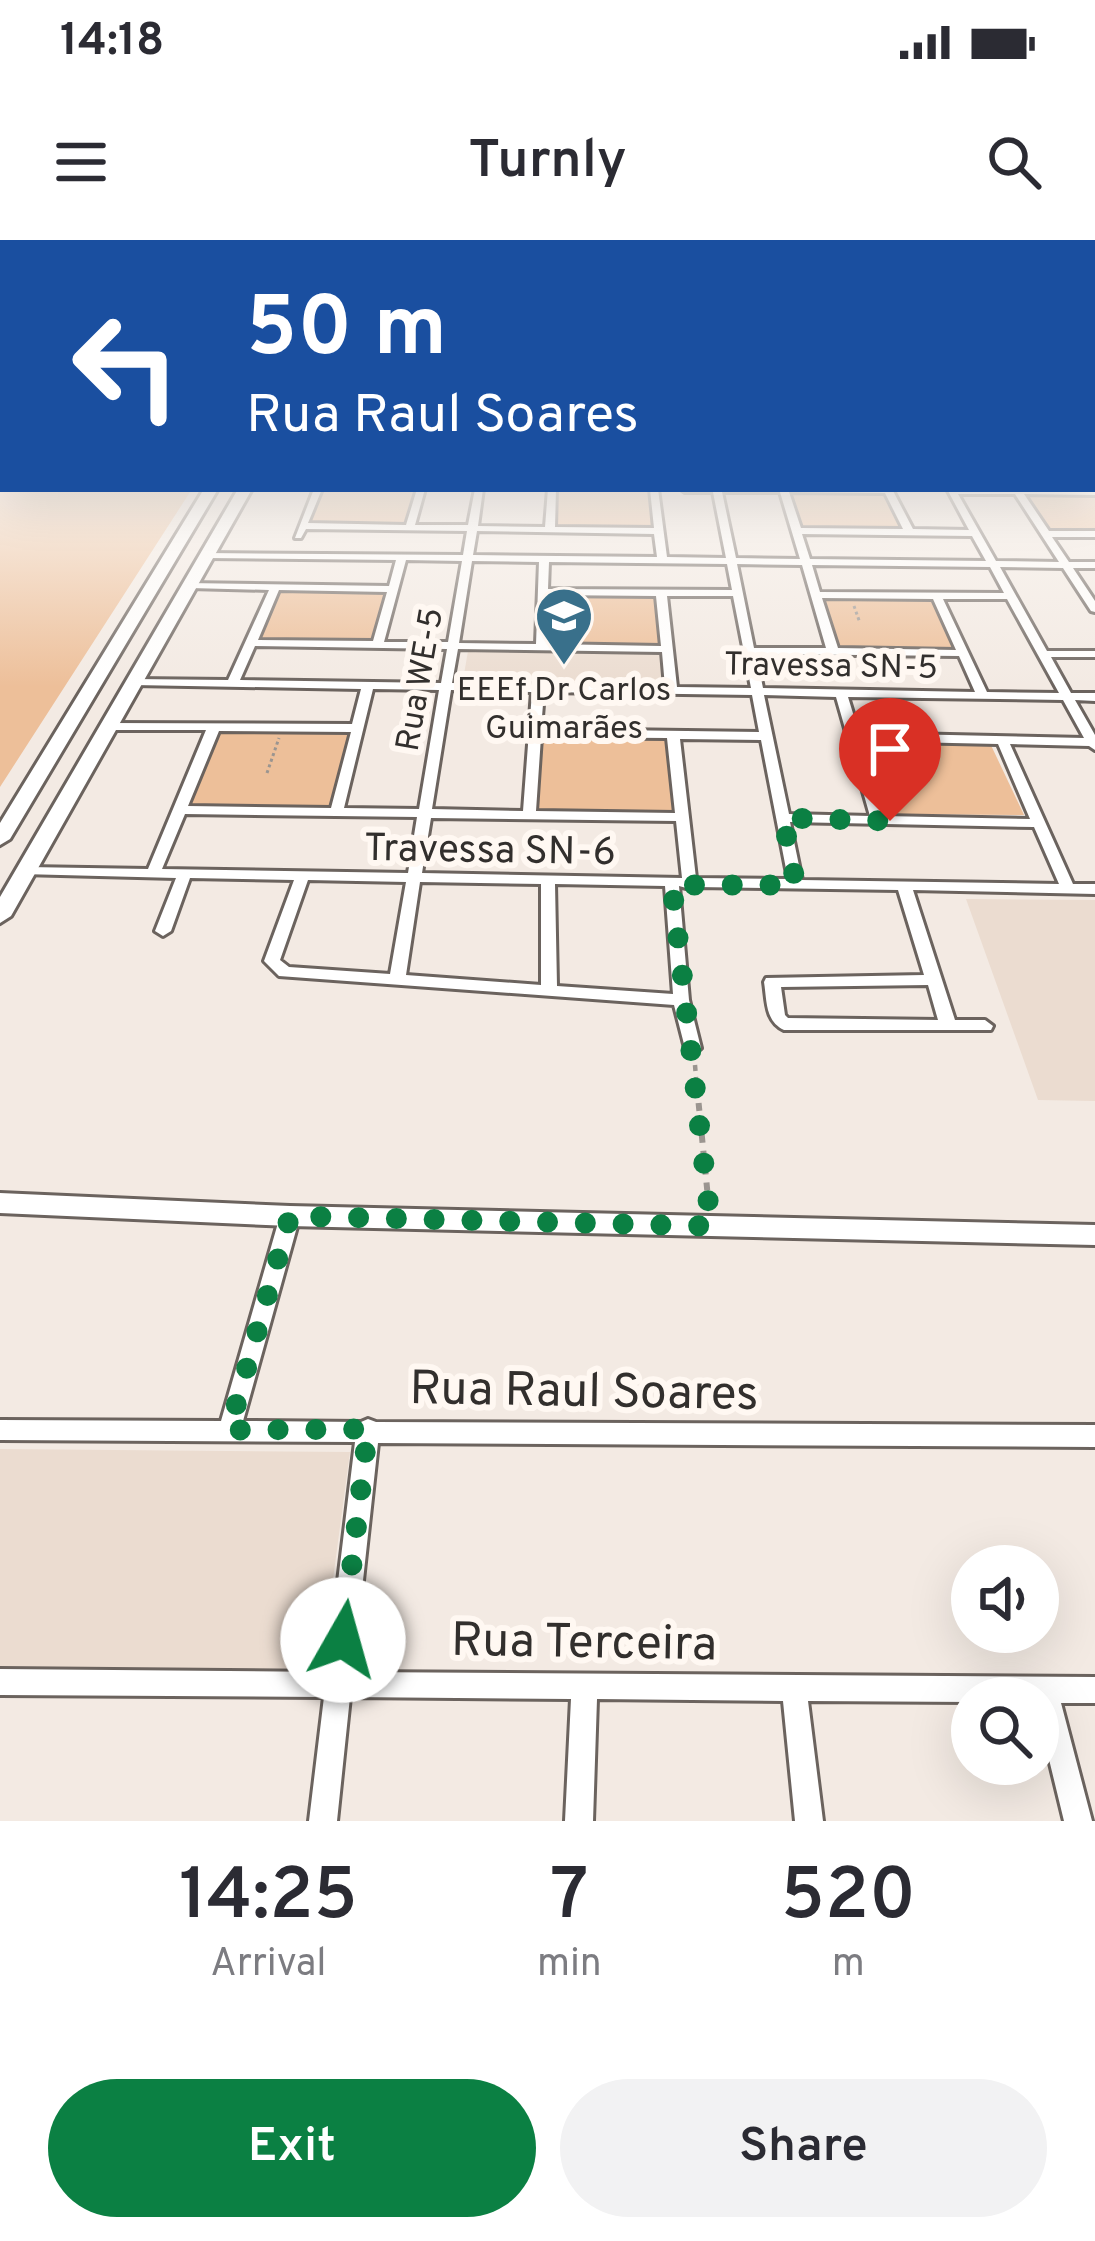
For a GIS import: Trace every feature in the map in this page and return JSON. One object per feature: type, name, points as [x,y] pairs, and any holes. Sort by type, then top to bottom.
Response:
[{"type":"main road","points":[[0,838],[181,540]]},
{"type":"main road","points":[[0,916],[216,540]]},
{"type":"main road","points":[[42,844],[75,764],[59,757],[45,766]]},
{"type":"street","points":[[290,553],[296,540]]},
{"type":"street","name":"Rua WE-5","points":[[397,979],[471,540]]},
{"type":"street","points":[[659,540],[662,560]]},
{"type":"street","points":[[728,540],[796,885]]},
{"type":"street","points":[[798,540],[833,652]]},
{"type":"street","points":[[979,540],[1094,744]]},
{"type":"street","points":[[1050,540],[1091,596],[1095,609]]},
{"type":"street","points":[[208,555],[1095,565]]},
{"type":"street","points":[[379,645],[402,557]]},
{"type":"street","points":[[541,648],[544,559]]},
{"type":"street","points":[[190,585],[393,589]]},
{"type":"street","points":[[232,686],[275,588]]},
{"type":"street","points":[[542,592],[737,593]]},
{"type":"street","points":[[661,592],[671,689]]},
{"type":"street","points":[[936,595],[982,692]]},
{"type":"street","points":[[815,596],[1011,596]]},
{"type":"street","points":[[250,643],[667,649]]},
{"type":"street","points":[[750,651],[964,653]]},
{"type":"street","points":[[1043,654],[1095,654]]},
{"type":"street","name":"Travessa SN-5","points":[[134,682],[982,692],[1095,698]]},
{"type":"street","points":[[338,811],[368,686]]},
{"type":"street","points":[[529,816],[538,687]]},
{"type":"street","points":[[842,692],[878,821]]},
{"type":"street","points":[[110,725],[357,728]]},
{"type":"street","points":[[153,874],[213,729]]},
{"type":"street","points":[[535,734],[765,736]]},
{"type":"street","points":[[673,735],[691,885]]},
{"type":"street","points":[[855,737],[1094,744]]},
{"type":"street","points":[[1002,739],[1068,889]]},
{"type":"street","points":[[180,810],[682,817]]},
{"type":"street","points":[[783,818],[1038,823]]},
{"type":"street","name":"Travessa SN-6","points":[[27,871],[1095,890]]},
{"type":"street","points":[[163,931],[184,875]]},
{"type":"street","points":[[302,877],[272,961],[285,972],[681,1000]]},
{"type":"street","points":[[548,883],[549,988]]},
{"type":"street","points":[[672,885],[681,1000],[693,1048]]},
{"type":"street","points":[[904,886],[948,1024]]},
{"type":"street","points":[[933,980],[772,982],[777,1017],[784,1024],[985,1026]]},
{"type":"street","points":[[0,1202],[290,1216],[1095,1235]]},
{"type":"street","points":[[229,1430],[290,1216]]},
{"type":"street","points":[[323,1821],[368,1429]]},
{"type":"street","name":"Rua Raul Soares","points":[[0,1430],[1095,1436]]},
{"type":"street","name":"Rua Terceira","points":[[0,1682],[951,1689]]},
{"type":"street","points":[[579,1821],[585,1685]]},
{"type":"street","points":[[794,1687],[809,1821]]},
{"type":"street","name":"Rua Terceira","points":[[1059,1690],[1095,1690]]},
{"type":"street","points":[[1059,1746],[1078,1821]]},
{"type":"path","points":[[852,601],[860,623]]},
{"type":"path","points":[[267,773],[282,729]]},
{"type":"path","points":[[693,1048],[711,1226]]},
{"type":"shaded area","points":[[0,540],[159,540],[0,787]]},
{"type":"shaded area","points":[[275,588],[393,589],[378,645],[251,643]]},
{"type":"shaded area","points":[[542,592],[661,592],[667,649],[541,648]]},
{"type":"shaded area","points":[[815,595],[936,595],[963,653],[833,652]]},
{"type":"shaded area","name":"EEEf Dr Carlos Guimarães","points":[[468,651],[661,654],[665,682],[463,680]]},
{"type":"shaded area","points":[[357,728],[337,811],[180,810],[213,729]]},
{"type":"shaded area","points":[[535,733],[673,735],[683,817],[529,816]]},
{"type":"shaded area","points":[[872,739],[989,741],[1024,815],[879,814],[863,743]]},
{"type":"shaded area","points":[[966,899],[1095,900],[1095,1101],[1038,1100]]},
{"type":"shaded area","points":[[0,1449],[350,1452],[321,1669],[0,1668]]},
{"type":"place","name":"EEEf Dr Carlos Guimarães","points":[[564,667]]},
{"type":"route","points":[[343,1640],[368,1429],[229,1430],[290,1216],[711,1226],[693,1048],[681,1000],[672,885],[796,885],[783,818],[890,821]]}]
